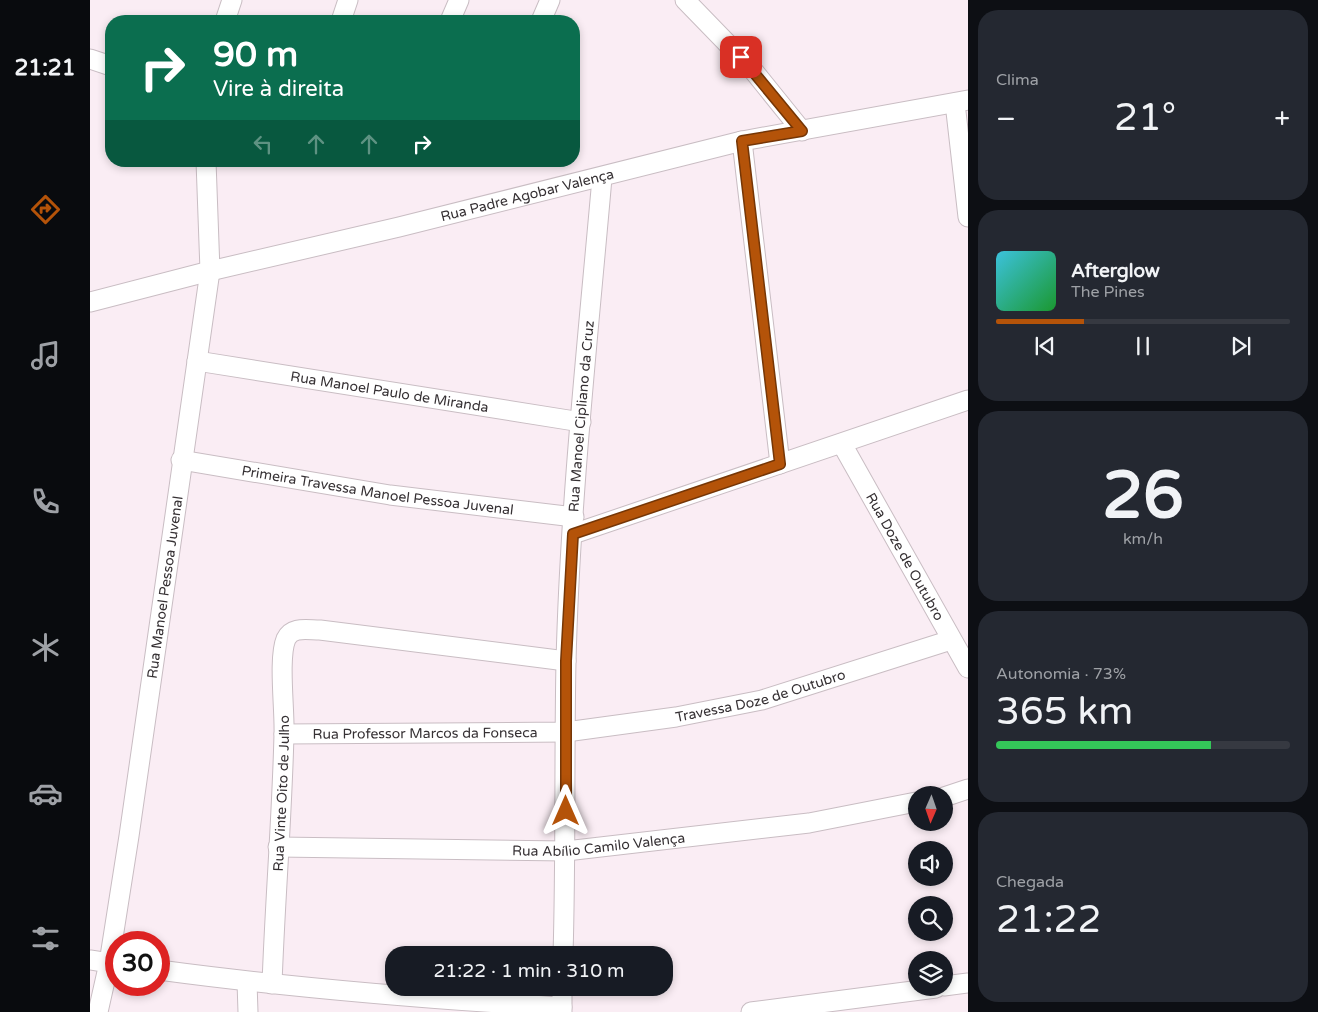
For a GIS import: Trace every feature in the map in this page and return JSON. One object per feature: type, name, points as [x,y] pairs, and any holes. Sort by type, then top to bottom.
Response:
[{"type":"street","points":[[228,15],[232,0]]},
{"type":"street","points":[[343,15],[348,0]]},
{"type":"street","points":[[452,15],[458,0]]},
{"type":"street","points":[[544,15],[550,0]]},
{"type":"street","points":[[685,0],[752,69],[802,131]]},
{"type":"street","points":[[90,59],[105,64]]},
{"type":"street","points":[[962,102],[968,217]]},
{"type":"street","name":"Rua Padre Agobar Valença","points":[[90,302],[210,270],[602,178],[742,141],[962,102]]},
{"type":"street","points":[[742,141],[780,464]]},
{"type":"street","name":"Rua Manoel Pessoa Juvenal","points":[[117,931],[181,460],[198,361],[210,270],[206,167]]},
{"type":"street","name":"Rua Manoel Cipliano da Cruz","points":[[563,946],[566,851],[566,661],[581,422],[602,178]]},
{"type":"street","name":"Rua Manoel Paulo de Miranda","points":[[198,361],[581,422]]},
{"type":"street","points":[[574,526],[780,464],[968,400]]},
{"type":"street","name":"Rua Doze de Outubro","points":[[842,444],[968,668]]},
{"type":"street","name":"Primeira Travessa Manoel Pessoa Juvenal","points":[[181,460],[574,526]]},
{"type":"street","name":"Rua Vinte Oito de Julho","points":[[272,984],[284,734],[283,662],[285,641],[291,632],[299,629],[320,630],[566,661]]},
{"type":"street","name":"Travessa Doze de Outubro","points":[[566,732],[676,717],[762,700],[951,640]]},
{"type":"street","name":"Rua Professor Marcos da Fonseca","points":[[284,734],[566,732]]},
{"type":"street","points":[[953,794],[968,789]]},
{"type":"street","name":"Rua Abílio Camilo Valença","points":[[278,847],[566,851],[809,823],[908,804]]},
{"type":"street","points":[[90,960],[105,963]]},
{"type":"street","points":[[170,972],[247,982],[562,1010],[562,996]]},
{"type":"street","points":[[247,982],[248,1012]]},
{"type":"street","points":[[953,985],[968,983]]},
{"type":"street","name":"Rua Manoel Pessoa Juvenal","points":[[98,1012],[105,990]]},
{"type":"street","points":[[751,1012],[908,992]]},
{"type":"route","points":[[566,811],[566,661],[573,534],[780,464],[742,141],[802,131],[741,57]]}]
